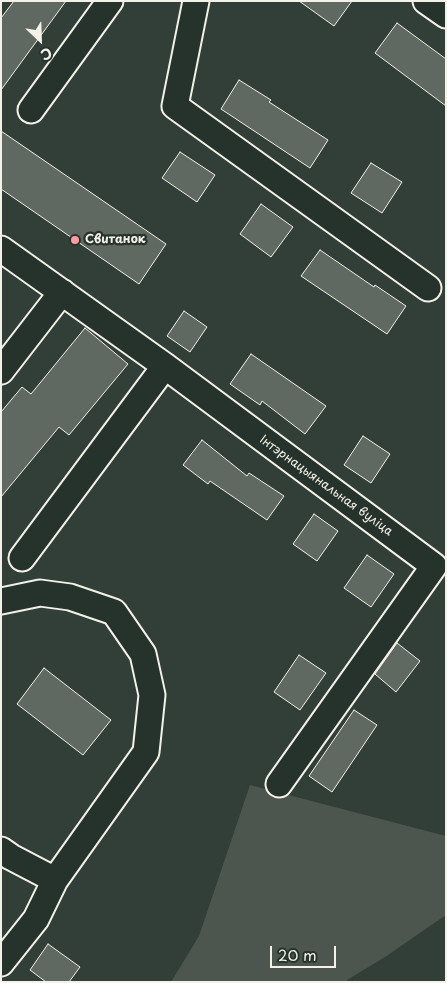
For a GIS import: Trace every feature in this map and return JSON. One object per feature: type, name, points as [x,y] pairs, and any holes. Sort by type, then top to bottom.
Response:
[{"type":"street","points":[[31,110],[110,1]]},
{"type":"street","points":[[196,1],[175,106],[428,288]]},
{"type":"street","points":[[426,1],[446,14]]},
{"type":"street","name":"Інтэрнацыянальная вуліца","points":[[1,249],[165,366],[434,566],[279,784]]},
{"type":"street","points":[[1,372],[62,292]]},
{"type":"street","points":[[22,558],[165,366]]},
{"type":"street","points":[[1,601],[40,593],[70,597],[114,612],[143,654],[152,695],[146,752],[55,880],[36,919],[1,963]]},
{"type":"street","points":[[1,850],[10,858],[55,880]]},
{"type":"shaded area","points":[[250,785],[446,836],[446,915],[385,957],[347,980],[348,982],[171,982],[199,936]]},
{"type":"building","points":[[14,1],[66,1],[1,90],[1,18]]},
{"type":"building","points":[[299,1],[352,1],[334,26]]},
{"type":"building","points":[[397,23],[446,59],[446,106],[375,53]]},
{"type":"building","points":[[239,80],[328,140],[310,168],[221,109]]},
{"type":"building","points":[[1,131],[166,244],[139,284],[1,189]]},
{"type":"building","points":[[180,152],[215,175],[197,202],[162,178]]},
{"type":"building","points":[[371,163],[402,182],[382,213],[351,193]]},
{"type":"building","points":[[261,204],[293,227],[271,257],[240,234]]},
{"type":"building","points":[[320,250],[374,287],[375,285],[406,306],[387,334],[301,276]]},
{"type":"building","points":[[184,311],[207,327],[190,352],[167,336]]},
{"type":"building","points":[[85,328],[128,364],[69,435],[59,427],[1,497],[1,412],[22,387],[31,394]]},
{"type":"building","points":[[251,354],[326,406],[305,434],[262,401],[260,405],[230,384]]},
{"type":"building","points":[[363,436],[390,454],[371,483],[344,465]]},
{"type":"building","points":[[202,440],[247,476],[249,473],[284,496],[267,520],[210,481],[208,484],[183,465]]},
{"type":"building","points":[[314,514],[338,531],[317,561],[293,544]]},
{"type":"building","points":[[367,555],[394,574],[371,607],[344,588]]},
{"type":"building","points":[[397,643],[420,661],[396,692],[375,674]]},
{"type":"building","points":[[299,655],[326,673],[300,710],[274,692]]},
{"type":"building","points":[[44,668],[111,720],[83,755],[17,704]]},
{"type":"building","points":[[354,710],[377,725],[332,792],[309,776]]},
{"type":"building","points":[[48,944],[80,967],[69,982],[46,982],[30,970]]},
{"type":"place","name":"Свитанок","points":[[75,240]]}]
